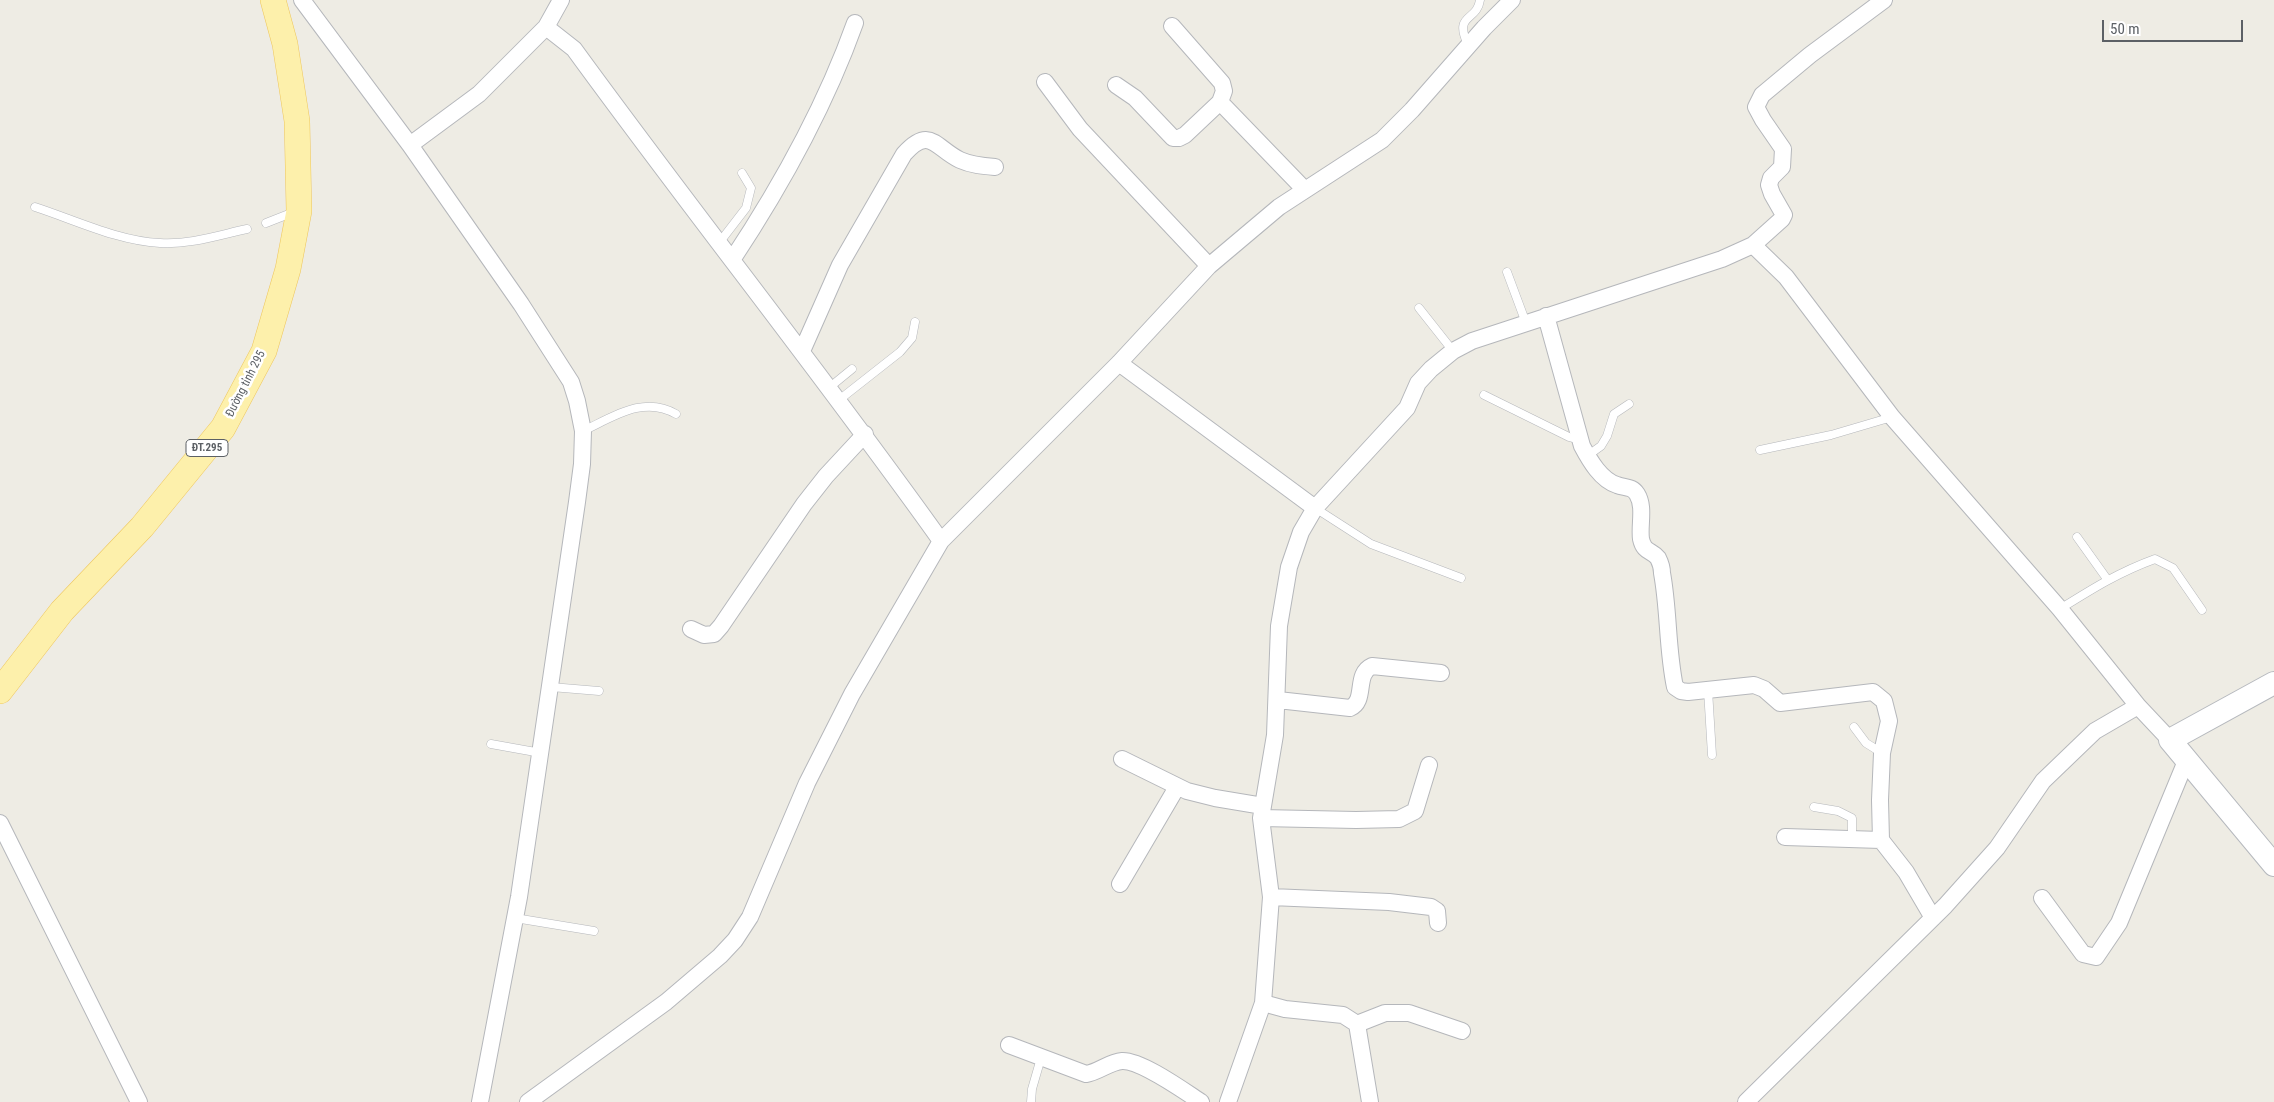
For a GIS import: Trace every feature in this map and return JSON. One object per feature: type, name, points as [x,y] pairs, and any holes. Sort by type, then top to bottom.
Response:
[{"type":"main road","name":"Đường tỉnh 295","points":[[0,691],[62,610],[142,527],[222,428],[264,351],[288,269],[298,211],[299,148],[297,121],[285,44],[274,0]]},
{"type":"street","points":[[302,0],[410,145],[521,304],[566,374],[577,401],[582,430],[578,492],[541,753],[515,918],[480,1102]]},
{"type":"street","points":[[410,145],[479,94],[546,27],[561,0]]},
{"type":"street","points":[[528,1102],[666,1002],[736,940],[750,917],[808,783],[852,694],[941,540],[1119,363],[1209,266],[1279,207],[1382,140],[1412,110],[1468,45],[1512,0]]},
{"type":"street","points":[[1228,1102],[1263,1003],[1271,897],[1262,812],[1275,735],[1280,626],[1289,567],[1301,532],[1315,508],[1407,408],[1418,383],[1453,351],[1472,341],[1722,259],[1753,245],[1784,215],[1769,185],[1771,178],[1782,167],[1783,149],[1756,107],[1762,95],[1810,55],[1884,0]]},
{"type":"street","points":[[732,260],[773,197],[840,62],[855,23]]},
{"type":"street","points":[[1116,85],[1153,114],[1168,134],[1179,138],[1195,127],[1220,102],[1224,91],[1222,83],[1172,26]]},
{"type":"street","points":[[546,27],[574,49],[865,434],[941,540]]},
{"type":"street","points":[[1045,82],[1080,129],[1209,266]]},
{"type":"street","points":[[1220,102],[1305,190]]},
{"type":"street","points":[[802,351],[840,265],[904,154],[915,142],[926,140],[934,142],[962,161],[980,166],[995,167]]},
{"type":"street","points":[[1753,245],[1762,251],[1786,276],[1892,417],[2060,609],[2138,706],[2170,740],[2274,865]]},
{"type":"street","points":[[1546,316],[1580,440],[1587,456],[1604,477],[1617,485],[1629,487],[1636,492],[1641,502],[1641,540],[1645,550],[1658,558],[1662,572],[1675,687],[1681,692],[1754,685],[1764,689],[1780,703],[1873,692],[1884,701],[1889,721],[1882,753],[1881,840],[1906,872],[1933,918]]},
{"type":"street","points":[[1119,363],[1315,508]]},
{"type":"street","points":[[691,629],[704,636],[714,634],[718,630],[752,583],[804,504],[826,476],[865,434]]},
{"type":"street","points":[[1278,700],[1350,708],[1359,701],[1363,675],[1366,669],[1372,666],[1441,673]]},
{"type":"street","points":[[2170,740],[2274,683]]},
{"type":"street","points":[[1746,1102],[1933,918],[1997,848],[2043,780],[2095,731],[2138,706]]},
{"type":"street","points":[[1122,759],[1177,787],[1262,812],[1356,820],[1399,819],[1415,811],[1429,765]]},
{"type":"street","points":[[2042,898],[2082,954],[2096,957],[2119,923],[2186,760]]},
{"type":"street","points":[[1120,884],[1177,787]]},
{"type":"street","points":[[0,823],[139,1102]]},
{"type":"street","points":[[1786,837],[1881,840]]},
{"type":"street","points":[[1271,897],[1389,902],[1432,907],[1437,911],[1438,923]]},
{"type":"street","points":[[1263,1003],[1285,1009],[1343,1015],[1357,1024],[1370,1102]]},
{"type":"street","points":[[1357,1024],[1385,1013],[1409,1013],[1462,1031]]},
{"type":"street","points":[[1009,1045],[1086,1074],[1095,1073],[1110,1064],[1122,1061],[1140,1064],[1201,1102]]},
{"type":"lane","points":[[1468,45],[1462,33],[1463,23],[1479,5],[1480,0]]},
{"type":"lane","points":[[719,243],[746,208],[751,188],[742,173]]},
{"type":"lane","points":[[35,206],[121,236],[160,243],[188,241],[247,229]]},
{"type":"lane","points":[[266,223],[298,211]]},
{"type":"lane","points":[[1507,272],[1526,323]]},
{"type":"lane","points":[[1419,308],[1453,351]]},
{"type":"lane","points":[[834,394],[900,352],[912,338],[915,322]]},
{"type":"lane","points":[[834,394],[852,369]]},
{"type":"lane","points":[[1484,395],[1569,437],[1580,440]]},
{"type":"lane","points":[[1587,456],[1601,446],[1607,436],[1614,414],[1629,404]]},
{"type":"lane","points":[[582,430],[639,406],[654,405],[666,408],[676,414]]},
{"type":"lane","points":[[1760,450],[1831,435],[1892,417]]},
{"type":"lane","points":[[1315,508],[1372,544],[1461,578]]},
{"type":"lane","points":[[2077,537],[2107,579]]},
{"type":"lane","points":[[2060,609],[2107,579],[2126,569],[2155,559],[2173,568],[2202,610]]},
{"type":"lane","points":[[551,686],[599,691]]},
{"type":"lane","points":[[1708,690],[1712,755]]},
{"type":"lane","points":[[1854,727],[1866,743],[1882,753]]},
{"type":"lane","points":[[491,744],[541,753]]},
{"type":"lane","points":[[1814,807],[1838,811],[1852,818],[1852,840]]},
{"type":"lane","points":[[515,918],[594,931]]},
{"type":"lane","points":[[1031,1102],[1032,1089],[1041,1058]]}]
